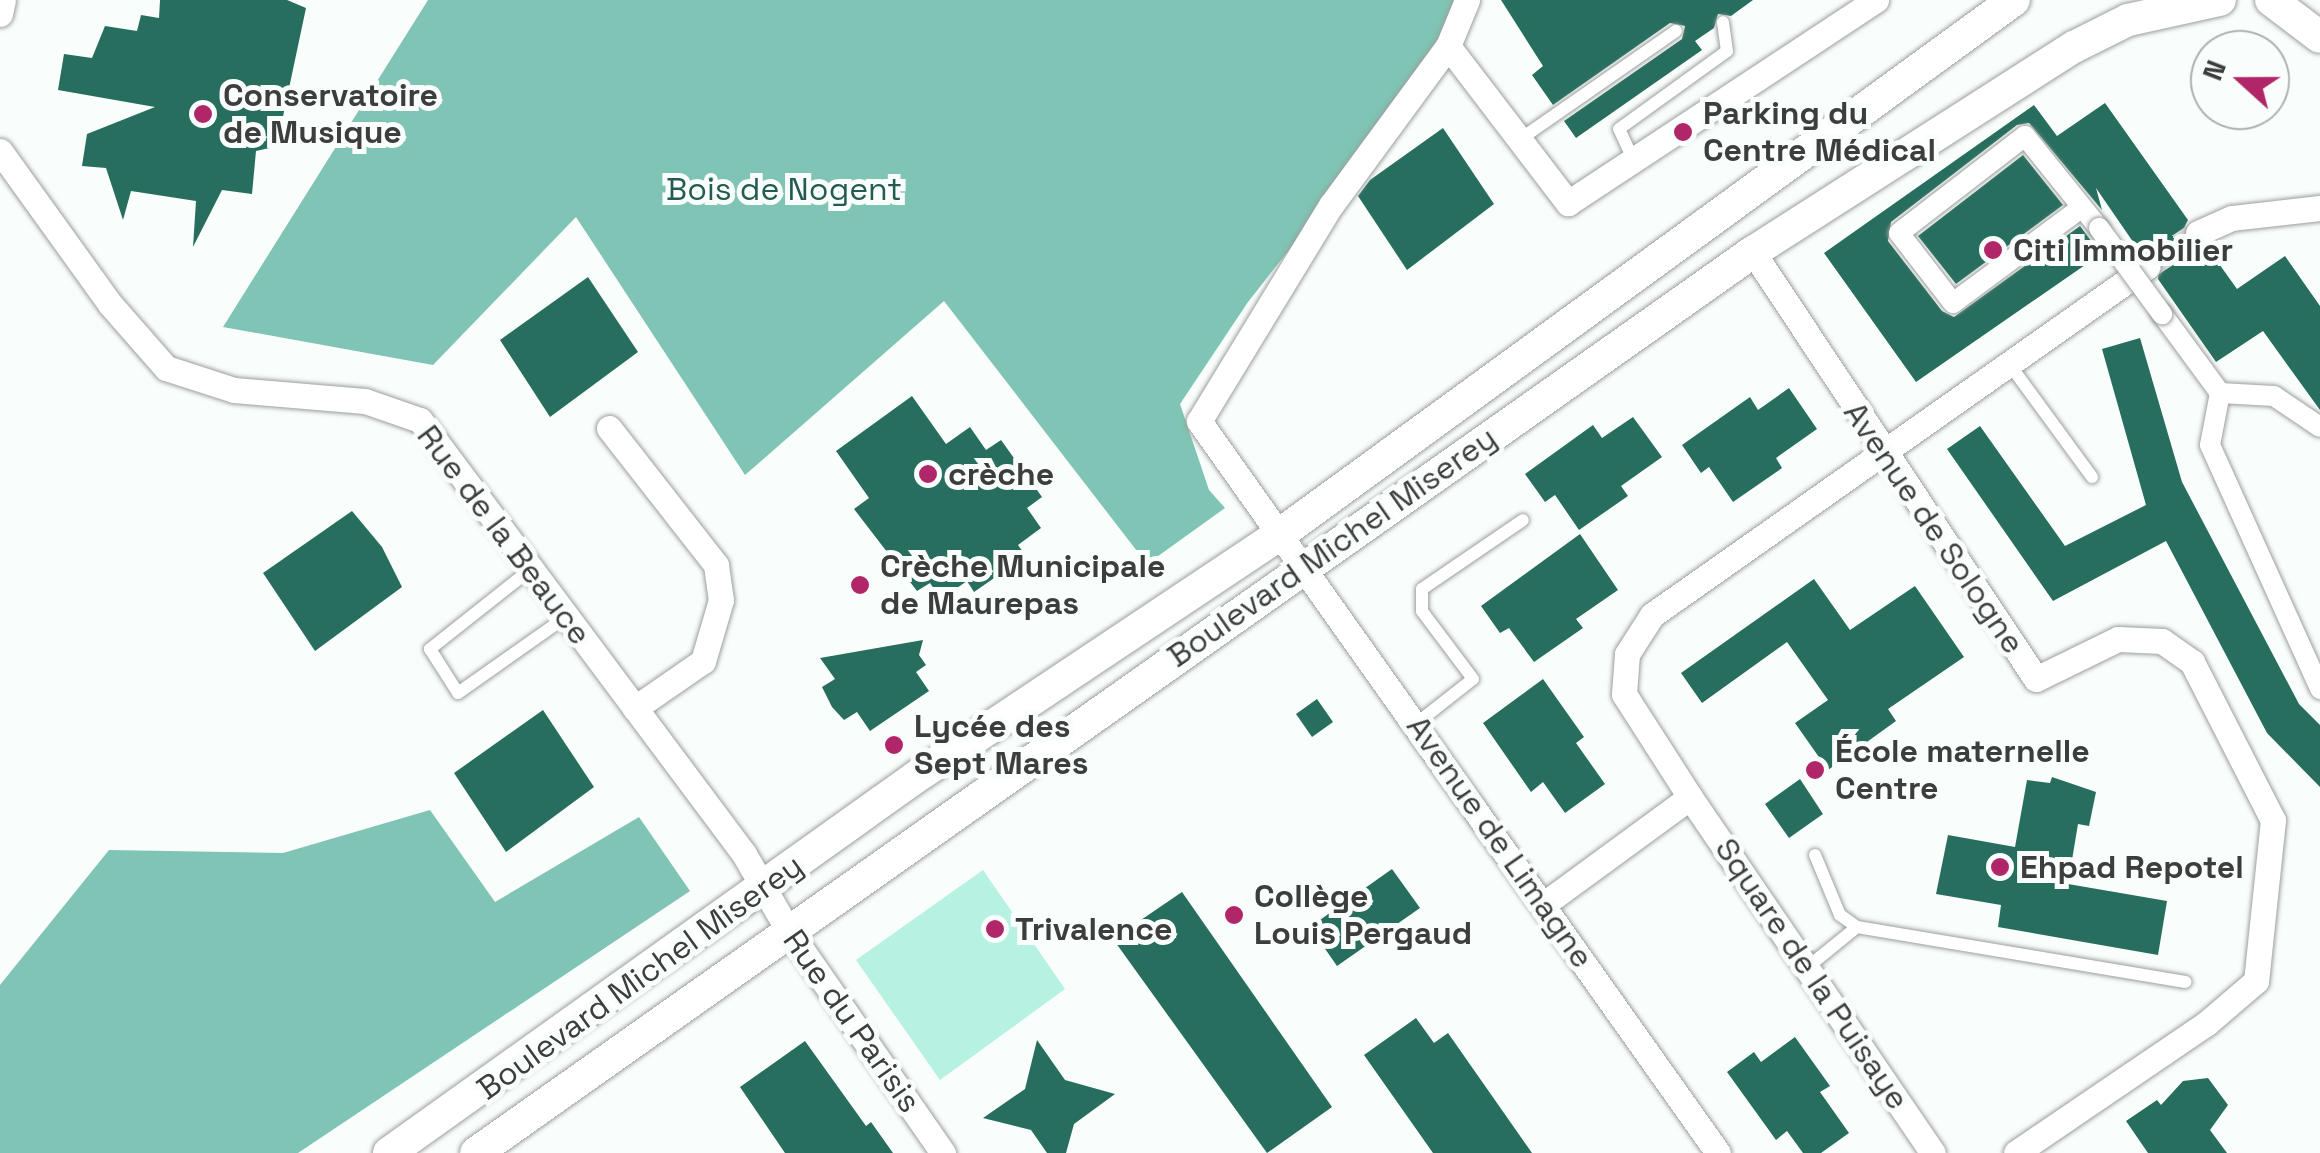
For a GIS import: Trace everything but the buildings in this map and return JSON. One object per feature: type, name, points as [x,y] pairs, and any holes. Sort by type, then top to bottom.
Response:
[{"type":"street","points":[[0,14],[3,0]]},
{"type":"street","points":[[1467,0],[1448,46],[1568,203],[1876,0]]},
{"type":"street","name":"Boulevard Michel Miserey","points":[[389,1153],[764,886],[1283,532],[2014,0]]},
{"type":"street","name":"Boulevard Michel Miserey","points":[[476,1153],[1754,252],[2074,47],[2128,20],[2220,0]]},
{"type":"street","points":[[2270,0],[2320,37]]},
{"type":"street","name":"Avenue de Limagne","points":[[1448,46],[1332,205],[1198,421],[1283,532],[1718,1153]]},
{"type":"street","points":[[2081,208],[1953,303],[1899,234],[2030,132],[2081,208],[2220,393],[2210,445],[2320,689]]},
{"type":"street","name":"Rue de la Beauce","points":[[0,151],[110,304],[166,368],[234,390],[365,401],[420,420],[764,886]]},
{"type":"street","points":[[2198,233],[2232,218],[2320,208]]},
{"type":"street","name":"Avenue de Sologne","points":[[1754,252],[2036,680],[2118,639],[2162,641],[2192,662],[2273,820],[2256,982],[2208,1023],[2016,1153]]},
{"type":"street","name":"Square de la Puisaye","points":[[1933,1153],[1624,694],[1627,654],[1652,615],[2148,266]]},
{"type":"street","points":[[2220,393],[2274,396],[2320,427]]},
{"type":"street","points":[[609,428],[716,565],[720,600],[703,661],[635,708]]},
{"type":"street","points":[[1544,904],[1690,797]]},
{"type":"street","name":"Rue du Parisis","points":[[764,886],[788,930],[943,1153]]},
{"type":"lane","points":[[1634,161],[1619,129],[1726,51],[1723,22]]},
{"type":"lane","points":[[1519,140],[1676,31]]},
{"type":"lane","points":[[2010,366],[2092,477]]},
{"type":"lane","points":[[1416,722],[1472,679],[1422,611],[1422,590],[1524,520]]},
{"type":"lane","points":[[532,569],[430,649],[458,693],[567,616]]},
{"type":"lane","points":[[1814,855],[1840,916],[1857,927],[2184,982]]},
{"type":"lane","points":[[1809,966],[1857,927]]},
{"type":"green space","name":"Bois de Nogent","points":[[428,0],[1459,0],[1427,75],[1248,302],[1180,404],[1209,490],[1225,508],[1147,564],[944,301],[745,475],[576,217],[433,365],[223,327]]},
{"type":"green space","points":[[430,810],[495,902],[639,817],[690,891],[298,1153],[0,1153],[0,985],[109,850],[283,853]]},
{"type":"green space","points":[[983,870],[1065,989],[940,1080],[856,960]]},
{"type":"tunnel","points":[[2148,266],[2198,233]]},
{"type":"place","name":"Conservatoire de Musique","points":[[203,114]]},
{"type":"place","name":"Parking du Centre Médical","points":[[1683,132]]},
{"type":"place","name":"Citi Immobilier","points":[[1993,250]]},
{"type":"place","name":"crèche","points":[[928,474]]},
{"type":"place","name":"Crèche Municipale de Maurepas","points":[[860,585]]},
{"type":"place","name":"Lycée des Sept Mares","points":[[894,745]]},
{"type":"place","name":"École maternelle Centre","points":[[1815,770]]},
{"type":"place","name":"Ehpad Repotel","points":[[2000,867]]},
{"type":"place","name":"Collège Louis Pergaud","points":[[1234,915]]},
{"type":"place","name":"Trivalence","points":[[995,929]]}]
